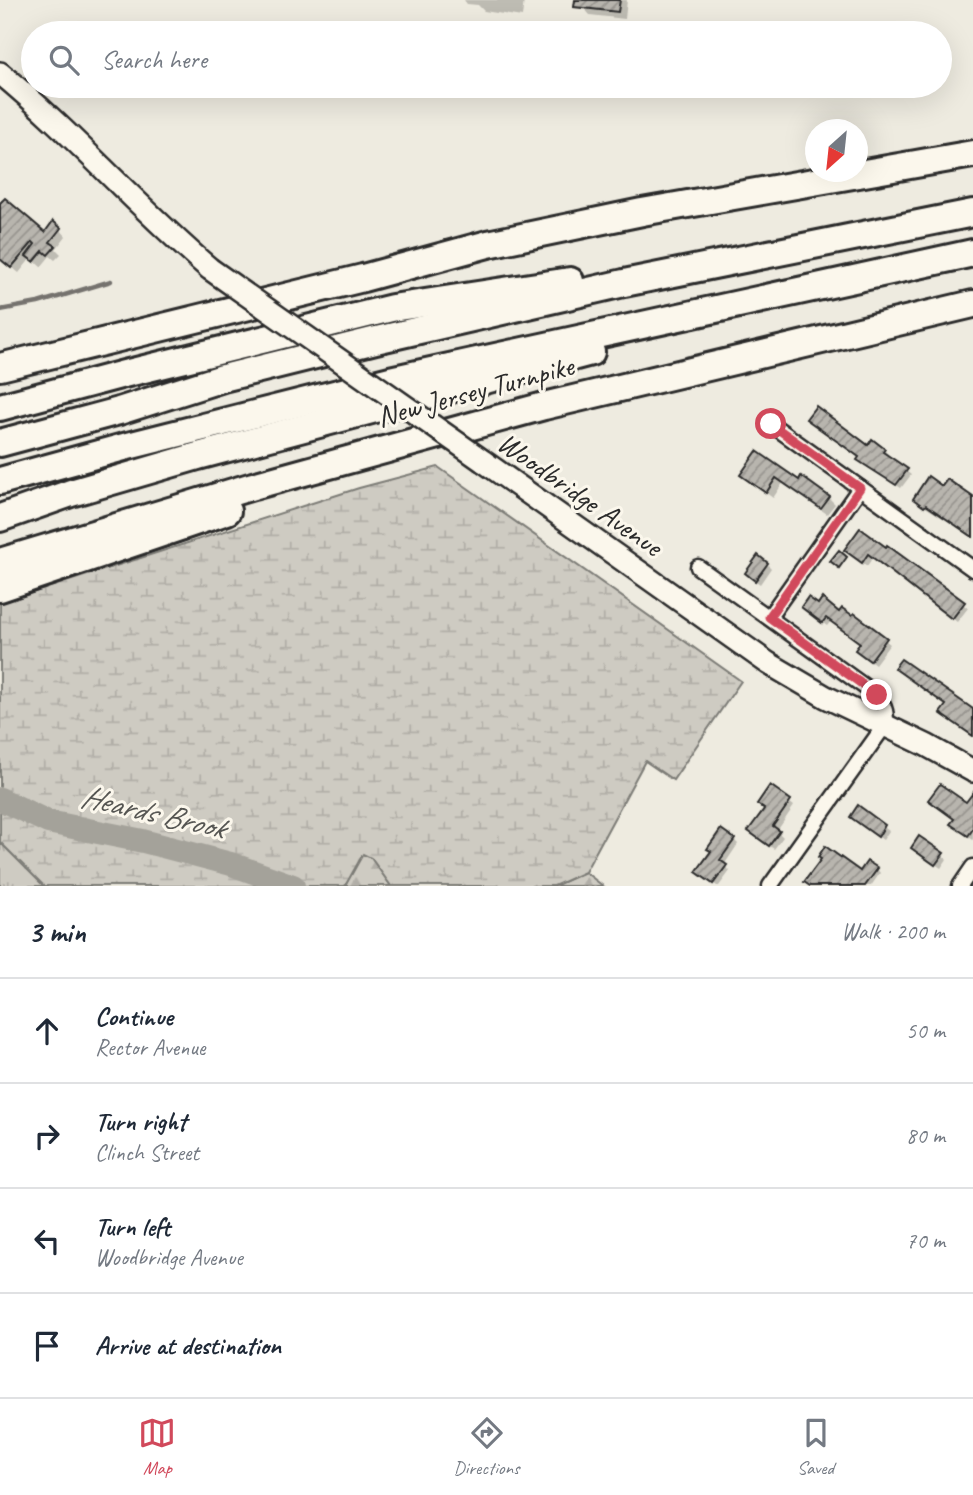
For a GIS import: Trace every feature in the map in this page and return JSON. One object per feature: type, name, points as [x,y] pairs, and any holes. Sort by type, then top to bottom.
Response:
[{"type":"highway","points":[[0,367],[363,278],[488,244],[642,212],[973,154]]},
{"type":"highway","points":[[0,443],[119,411],[223,378],[624,283],[973,213]]},
{"type":"highway","name":"New Jersey Turnpike","points":[[0,481],[402,377],[973,253]]},
{"type":"highway","points":[[0,518],[71,493],[324,422],[702,324],[904,268]]},
{"type":"highway","points":[[0,407],[392,308],[576,280],[624,283]]},
{"type":"highway","name":"New Jersey Turnpike","points":[[0,562],[253,486],[657,377],[973,304]]},
{"type":"highway","points":[[0,351],[50,353]]},
{"type":"highway","points":[[0,588],[212,516],[405,444]]},
{"type":"street","name":"Woodbridge Avenue","points":[[0,73],[21,91]]},
{"type":"street","name":"Woodbridge Avenue","points":[[30,98],[145,211],[211,269],[768,663],[826,697],[935,749],[973,771]]},
{"type":"street","points":[[771,424],[973,569]]},
{"type":"street","points":[[769,617],[860,488]]},
{"type":"street","name":"Woodbridge Avenue","points":[[698,567],[877,695],[886,711],[885,725]]},
{"type":"street","points":[[770,886],[885,725]]},
{"type":"street","points":[[960,886],[973,867]]},
{"type":"green space","points":[[438,467],[741,681],[673,780],[645,761],[585,872],[554,886],[391,886],[371,858],[363,854],[345,886],[44,886],[0,842],[0,603],[359,488]]},
{"type":"green space","points":[[0,842],[44,886],[0,886]]},
{"type":"green space","points":[[362,854],[371,857],[391,886],[345,886]]},
{"type":"green space","points":[[585,872],[603,886],[554,886]]},
{"type":"building","points":[[575,0],[620,0],[618,12],[574,7]]},
{"type":"building","points":[[5,198],[45,232],[53,221],[61,228],[50,242],[56,246],[48,255],[43,251],[34,262],[26,256],[35,244],[33,242],[11,268],[0,259],[0,203]]},
{"type":"building","points":[[816,406],[868,445],[872,439],[885,449],[883,452],[908,469],[896,485],[857,460],[859,457],[806,419]]},
{"type":"building","points":[[757,451],[799,480],[801,476],[830,497],[821,509],[776,478],[766,493],[740,475]]},
{"type":"building","points":[[928,476],[942,486],[947,479],[973,497],[973,537],[913,499]]},
{"type":"building","points":[[860,528],[965,602],[952,619],[868,554],[862,563],[844,550]]},
{"type":"building","points":[[839,550],[847,557],[839,568],[830,561]]},
{"type":"building","points":[[758,555],[768,563],[755,581],[745,573]]},
{"type":"building","points":[[808,597],[818,604],[822,598],[839,612],[842,608],[852,615],[854,613],[887,638],[870,661],[855,650],[860,643],[826,618],[822,623],[801,607]]},
{"type":"building","points":[[901,659],[973,709],[973,736],[940,713],[946,705],[894,668]]},
{"type":"building","points":[[940,784],[966,802],[973,793],[973,829],[968,836],[950,824],[954,819],[928,800]]},
{"type":"building","points":[[770,785],[791,800],[773,826],[780,831],[769,846],[748,831],[764,809],[757,804]]},
{"type":"building","points":[[858,805],[885,825],[878,837],[850,817]]},
{"type":"building","points":[[721,829],[735,839],[720,860],[727,865],[713,884],[696,872],[711,851],[707,849]]},
{"type":"building","points":[[919,836],[944,853],[935,865],[911,848]]},
{"type":"building","points":[[825,846],[860,871],[867,861],[878,868],[865,886],[810,886],[804,882],[821,859],[818,857]]},
{"type":"waterway","points":[[0,310],[38,303],[111,281]]},
{"type":"waterway","name":"Heards Brook","points":[[0,799],[48,822],[143,841],[231,864],[293,886]]},
{"type":"route","points":[[771,424],[860,488],[769,617],[877,695]]}]
